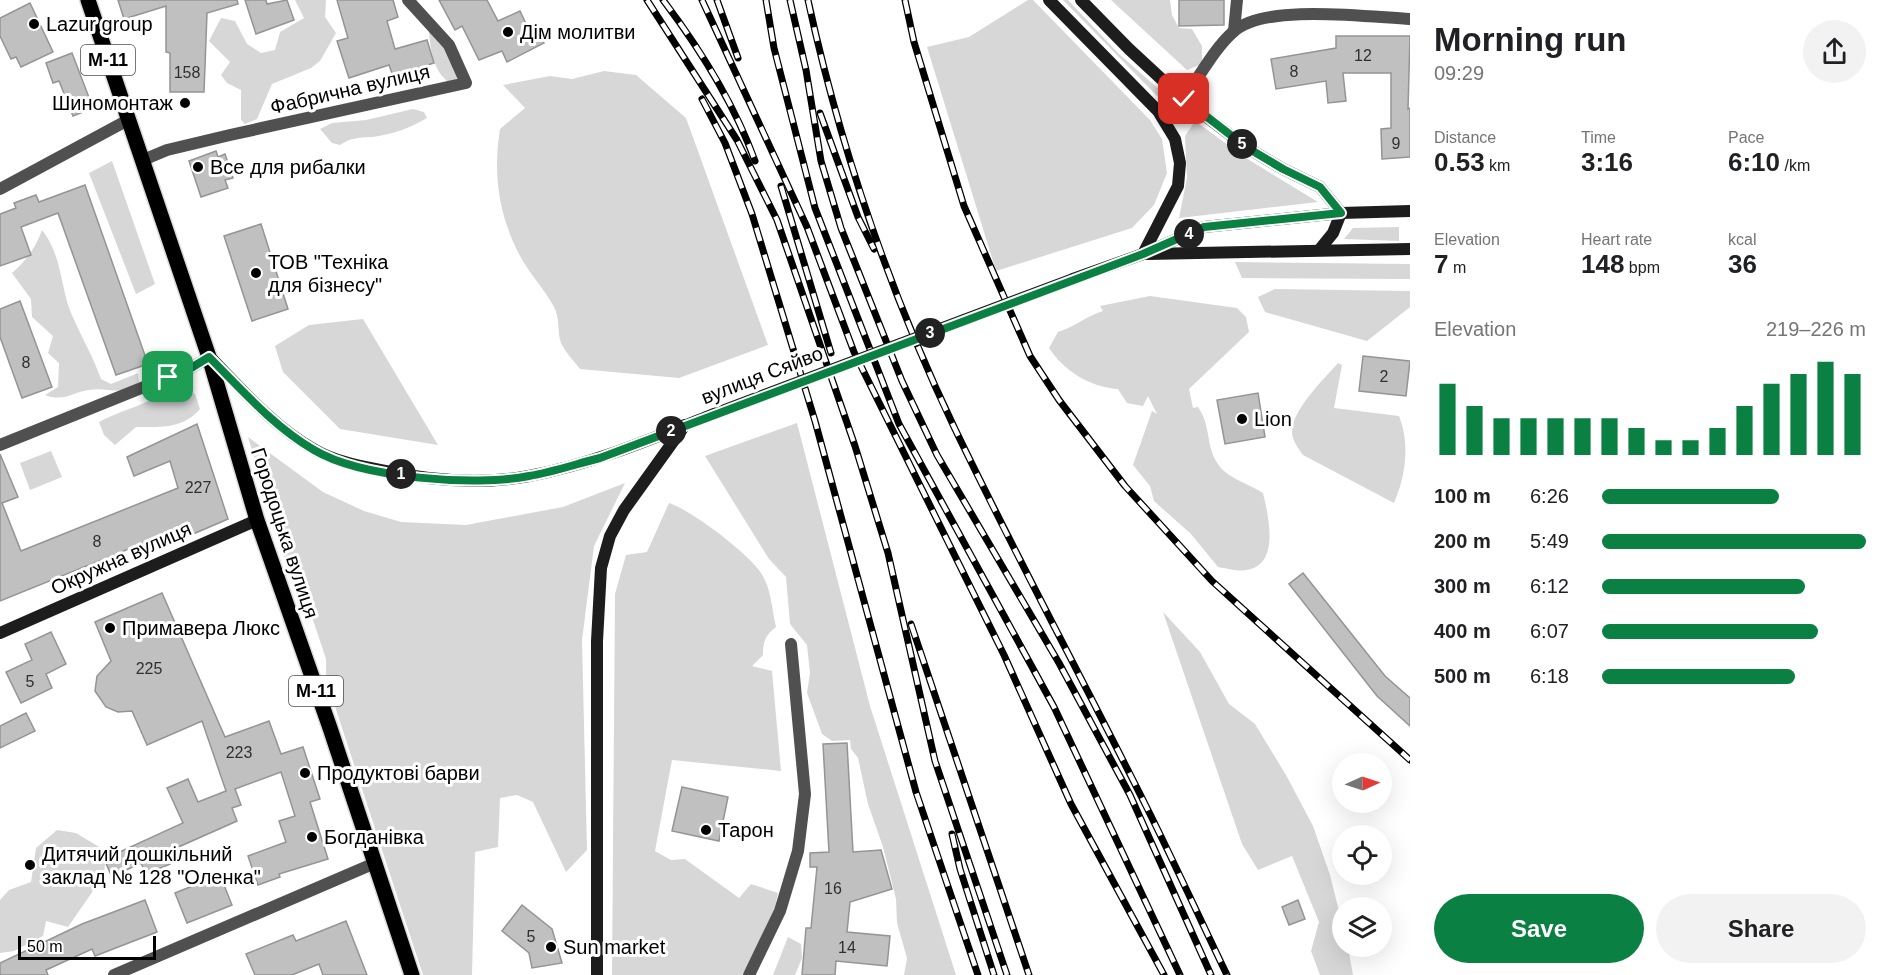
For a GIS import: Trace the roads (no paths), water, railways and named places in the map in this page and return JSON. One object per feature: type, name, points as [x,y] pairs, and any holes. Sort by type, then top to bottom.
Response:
[{"type":"main road","name":"Городоцька вулиця","points":[[88,0],[209,357],[257,520],[412,975]]},
{"type":"main road","points":[[1049,0],[1158,111],[1175,139],[1180,163],[1178,186],[1143,254]]},
{"type":"main road","points":[[1081,0],[1129,49],[1184,99],[1246,147],[1320,187],[1341,213],[1333,233],[1320,249]]},
{"type":"main road","name":"вулиця Сяйво","points":[[209,357],[274,422],[316,451],[353,464],[394,473],[459,481],[528,477],[600,458],[1143,254],[1204,227],[1341,213],[1410,211]]},
{"type":"main road","name":"вулиця Сяйво","points":[[1143,254],[1202,255],[1320,249],[1410,249]]},
{"type":"main road","points":[[597,975],[597,641],[601,568],[610,536],[624,510],[685,425]]},
{"type":"main road","name":"Окружна вулиця","points":[[0,633],[257,520]]},
{"type":"street","name":"Фабрична вулиця","points":[[142,160],[167,150],[230,135],[466,83],[449,45],[408,0]]},
{"type":"street","points":[[1234,31],[1237,0]]},
{"type":"street","points":[[1184,99],[1234,31],[1260,18],[1287,14],[1410,19]]},
{"type":"street","points":[[0,189],[128,120]]},
{"type":"street","points":[[0,445],[191,368],[209,357]]},
{"type":"street","points":[[750,975],[780,911],[798,851],[805,794],[791,644]]},
{"type":"street","points":[[114,975],[375,863]]},
{"type":"railway","points":[[647,0],[737,140],[777,220],[855,446],[888,553],[935,761],[1007,975]]},
{"type":"railway","points":[[663,0],[715,77],[737,118],[755,161]]},
{"type":"railway","points":[[702,0],[807,227],[854,352],[1004,655],[1071,804],[1164,975]]},
{"type":"railway","points":[[717,0],[738,58]]},
{"type":"railway","points":[[766,0],[774,48],[815,208],[899,424],[1054,707],[1180,975]]},
{"type":"railway","points":[[790,0],[806,70],[821,161],[841,228],[902,381],[937,455],[1059,663],[1130,795],[1211,975]]},
{"type":"railway","points":[[808,0],[851,164],[888,272],[931,378],[1002,524],[1146,806],[1227,975]]},
{"type":"railway","points":[[905,0],[914,42],[964,206],[1030,356],[1059,400],[1125,486],[1212,581],[1410,760]]},
{"type":"railway","points":[[702,99],[725,143],[752,214],[815,421],[916,792],[978,975]]},
{"type":"railway","points":[[820,113],[858,217],[874,249]]},
{"type":"railway","points":[[781,186],[831,353]]},
{"type":"railway","points":[[911,624],[1029,975]]},
{"type":"railway","points":[[952,834],[960,869],[994,975]]},
{"type":"place","name":"Lazur group","points":[[34,24]]},
{"type":"place","name":"Дім молитви","points":[[508,32]]},
{"type":"place","name":"Шиномонтаж","points":[[185,103]]},
{"type":"place","name":"Все для рибалки","points":[[198,167]]},
{"type":"place","name":"ТОВ \"Техніка для бізнесу\"","points":[[256,273]]},
{"type":"place","name":"Lion","points":[[1242,419]]},
{"type":"place","name":"Примавера Люкс","points":[[110,628]]},
{"type":"place","name":"Продуктові барви","points":[[305,773]]},
{"type":"place","name":"Тарон","points":[[706,830]]},
{"type":"place","name":"Богданівка","points":[[312,837]]},
{"type":"place","name":"Дитячий дошкільний заклад № 128 \"Оленка\"","points":[[30,865]]},
{"type":"place","name":"Sun market","points":[[551,947]]}]
